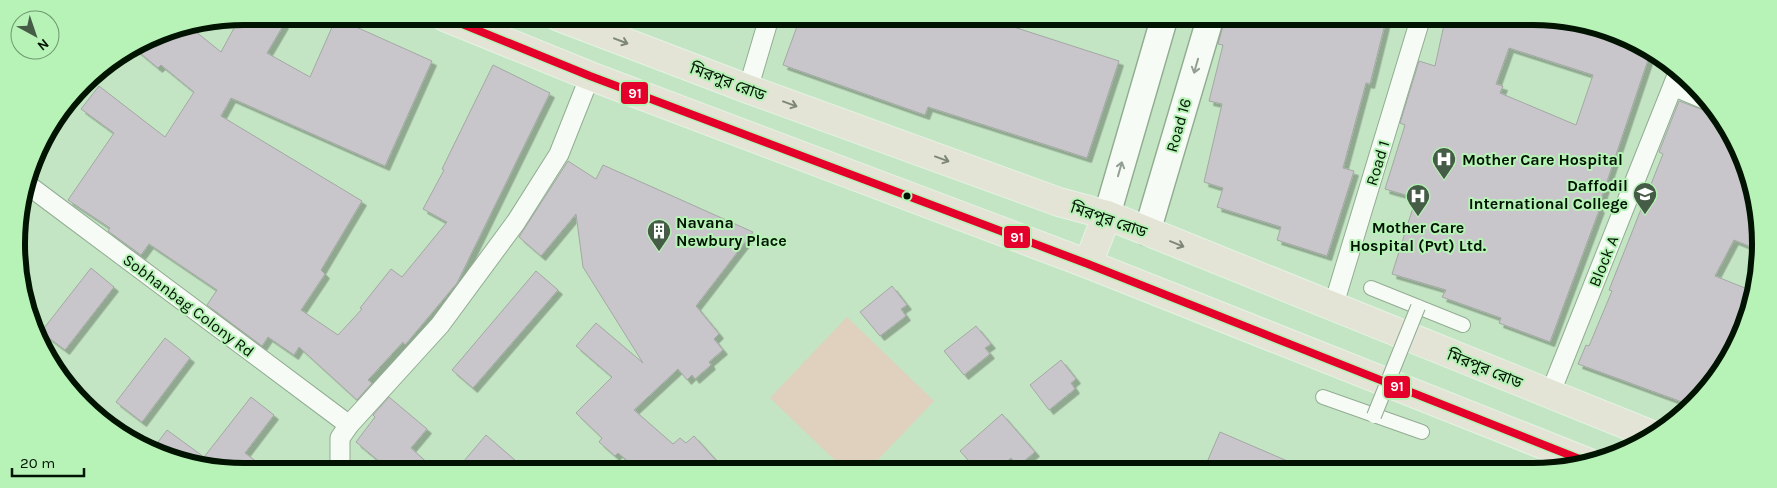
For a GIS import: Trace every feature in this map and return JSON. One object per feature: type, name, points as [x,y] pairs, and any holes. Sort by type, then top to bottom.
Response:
[{"type":"highway","points":[[465,25],[590,76],[1088,264],[1579,458]]},
{"type":"highway","name":"মিরপুর রোড","points":[[580,25],[748,89],[1060,202],[1106,215],[1645,432]]},
{"type":"highway","points":[[1088,264],[1106,215]]},
{"type":"main road","points":[[1106,215],[1162,25]]},
{"type":"main road","name":"Road 16","points":[[1147,232],[1208,25]]},
{"type":"street","points":[[748,89],[767,25]]},
{"type":"street","name":"Road 1","points":[[1334,307],[1419,25]]},
{"type":"street","points":[[340,463],[340,438],[349,425],[440,325],[516,222],[559,154],[590,76]]},
{"type":"street","name":"Block A","points":[[1550,394],[1675,79]]},
{"type":"street","name":"Sobhanbag Colony Rd","points":[[32,188],[349,425]]},
{"type":"street","points":[[1371,288],[1464,325]]},
{"type":"street","points":[[1374,416],[1418,307]]},
{"type":"street","points":[[1323,396],[1422,432]]},
{"type":"shaded area","points":[[847,317],[934,401],[875,463],[838,463],[770,398]]},
{"type":"building","points":[[236,25],[283,25],[267,53],[310,77],[333,25],[352,25],[432,61],[385,166],[231,98],[221,116],[362,201],[321,270],[325,274],[301,310],[338,335],[362,309],[360,308],[391,269],[402,277],[447,222],[423,209],[444,170],[442,169],[493,65],[550,93],[457,283],[405,345],[403,342],[368,380],[372,383],[357,400],[299,347],[294,355],[268,337],[262,346],[207,305],[217,290],[149,244],[141,255],[108,231],[110,228],[68,200],[114,133],[81,109],[99,86],[165,137],[194,92],[161,65],[158,68],[139,52],[160,42],[194,30],[221,52]]},
{"type":"building","points":[[797,25],[1008,25],[1119,61],[1087,158],[928,107],[925,115],[783,65]]},
{"type":"building","points":[[1223,25],[1385,25],[1370,84],[1366,83],[1343,168],[1354,171],[1327,256],[1277,240],[1281,227],[1217,207],[1223,188],[1204,182],[1222,104],[1209,101],[1223,45],[1218,44]]},
{"type":"building","points":[[1444,25],[1547,25],[1576,29],[1617,42],[1649,58],[1598,208],[1600,208],[1550,342],[1499,323],[1501,318],[1442,297],[1446,290],[1392,274],[1416,198],[1385,189],[1405,125],[1400,123],[1419,61],[1435,66]],"holes":[[[1509,48],[1593,75],[1576,125],[1500,93],[1503,86],[1496,84]]]},
{"type":"building","points":[[1679,101],[1707,112],[1723,135],[1735,160],[1745,187],[1752,230],[1752,247],[1734,240],[1715,276],[1748,289],[1735,328],[1715,366],[1684,403],[1578,364],[1586,345],[1589,346],[1612,291],[1609,290],[1663,154],[1659,152]]},
{"type":"building","points":[[568,161],[596,179],[603,165],[753,232],[696,306],[719,334],[714,339],[723,350],[709,362],[711,365],[695,379],[692,375],[687,380],[678,369],[634,410],[673,444],[680,438],[686,443],[694,436],[718,463],[630,463],[618,453],[615,456],[599,442],[602,438],[576,413],[612,377],[576,346],[596,323],[643,363],[583,267],[576,214],[541,256],[519,237]]},
{"type":"building","points":[[91,268],[114,287],[65,350],[45,335],[43,330]]},
{"type":"building","points":[[536,271],[558,290],[473,388],[452,370]]},
{"type":"building","points":[[892,286],[907,305],[901,309],[906,316],[880,336],[860,312]]},
{"type":"building","points":[[976,326],[991,344],[985,348],[990,354],[964,375],[944,351]]},
{"type":"building","points":[[165,338],[190,358],[142,422],[116,402]]},
{"type":"building","points":[[1061,360],[1076,379],[1071,383],[1075,389],[1049,410],[1030,385]]},
{"type":"building","points":[[251,397],[274,415],[245,453],[258,463],[230,463],[201,459],[187,456],[156,444],[167,430],[204,457]]},
{"type":"building","points":[[389,397],[427,429],[411,448],[428,463],[381,463],[356,442],[375,417],[373,415]]},
{"type":"building","points":[[1002,414],[1035,452],[1022,463],[1015,463],[1011,458],[1005,463],[971,463],[960,451]]},
{"type":"building","points":[[1220,432],[1292,463],[1207,463]]},
{"type":"building","points":[[486,435],[518,463],[462,463]]},
{"type":"transit line","name":"91","points":[[465,25],[590,76],[1088,264],[1578,459]]},
{"type":"place","name":"Mother Care Hospital","points":[[1444,180]]},
{"type":"place","name":"Daffodil International College","points":[[1645,215]]},
{"type":"place","name":"Mother Care Hospital (Pvt) Ltd.","points":[[1418,217]]},
{"type":"place","name":"Navana Newbury Place","points":[[659,252]]}]
